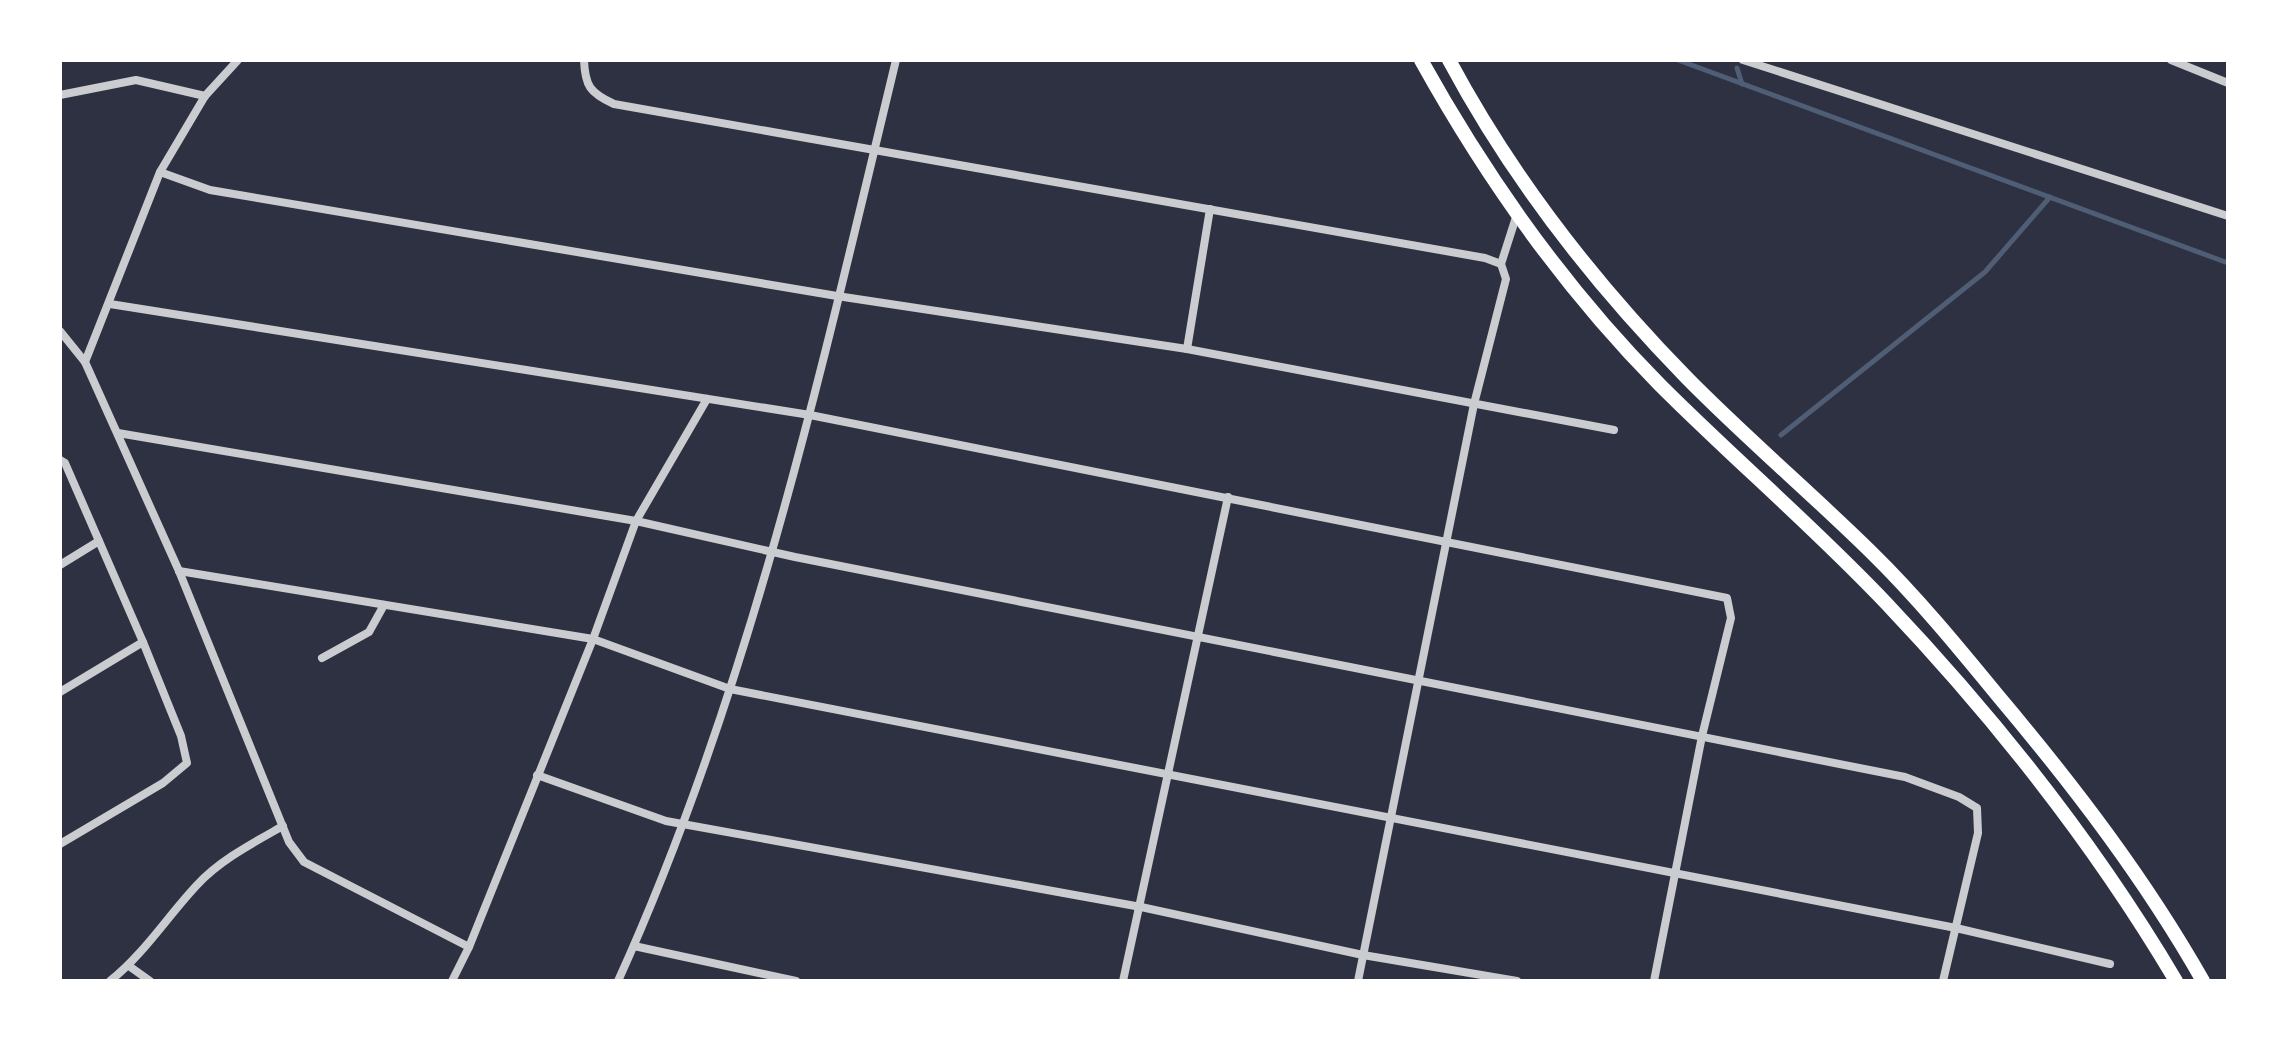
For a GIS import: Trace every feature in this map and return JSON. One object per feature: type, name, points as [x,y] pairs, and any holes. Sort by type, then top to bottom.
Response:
[{"type":"main road","points":[[1421,60],[1465,139],[1517,214],[1659,384],[1801,516],[1980,707],[2097,859],[2176,981]]},
{"type":"main road","points":[[1449,60],[1501,149],[1542,208],[1617,300],[1687,378],[1873,553],[1939,624],[2027,730],[2096,816],[2203,981]]},
{"type":"street","points":[[85,362],[160,172],[205,96],[238,60]]},
{"type":"street","points":[[584,60],[585,83],[594,95],[614,104],[1485,258],[1501,264]]},
{"type":"street","points":[[618,981],[683,824],[730,689],[810,415],[896,60]]},
{"type":"street","points":[[1743,60],[2228,216]]},
{"type":"street","points":[[2171,60],[2228,83]]},
{"type":"street","points":[[60,95],[93,86],[136,80],[205,96]]},
{"type":"street","points":[[160,172],[210,190],[837,296],[1187,349],[1614,430]]},
{"type":"street","points":[[1187,349],[1210,209]]},
{"type":"street","points":[[1358,981],[1474,404],[1506,279],[1501,264],[1517,214]]},
{"type":"street","points":[[110,304],[810,415],[1727,598],[1731,618],[1702,736],[1654,981]]},
{"type":"street","points":[[60,331],[85,362],[118,433],[179,571],[289,842],[304,862],[469,947]]},
{"type":"street","points":[[452,981],[469,947],[593,639],[636,521],[707,399]]},
{"type":"street","points":[[118,433],[636,521],[770,552],[1905,777],[1959,797],[1977,808],[1978,833],[1943,981]]},
{"type":"street","points":[[60,460],[65,463],[143,642],[181,736],[187,763],[163,783],[60,844]]},
{"type":"street","points":[[1123,981],[1228,497]]},
{"type":"street","points":[[60,565],[99,541]]},
{"type":"street","points":[[179,571],[593,639],[730,689],[1956,928],[2110,964]]},
{"type":"street","points":[[322,658],[369,632],[384,605]]},
{"type":"street","points":[[60,692],[143,642]]},
{"type":"street","points":[[537,775],[666,821],[1141,907],[1363,955],[1517,981]]},
{"type":"street","points":[[110,981],[129,966],[199,882],[243,848],[283,826]]},
{"type":"street","points":[[634,946],[796,981]]},
{"type":"street","points":[[129,966],[150,981]]},
{"type":"waterway","points":[[1678,60],[2228,263]]},
{"type":"waterway","points":[[1737,68],[1742,84]]},
{"type":"waterway","points":[[1781,435],[1985,272],[2050,197]]}]
